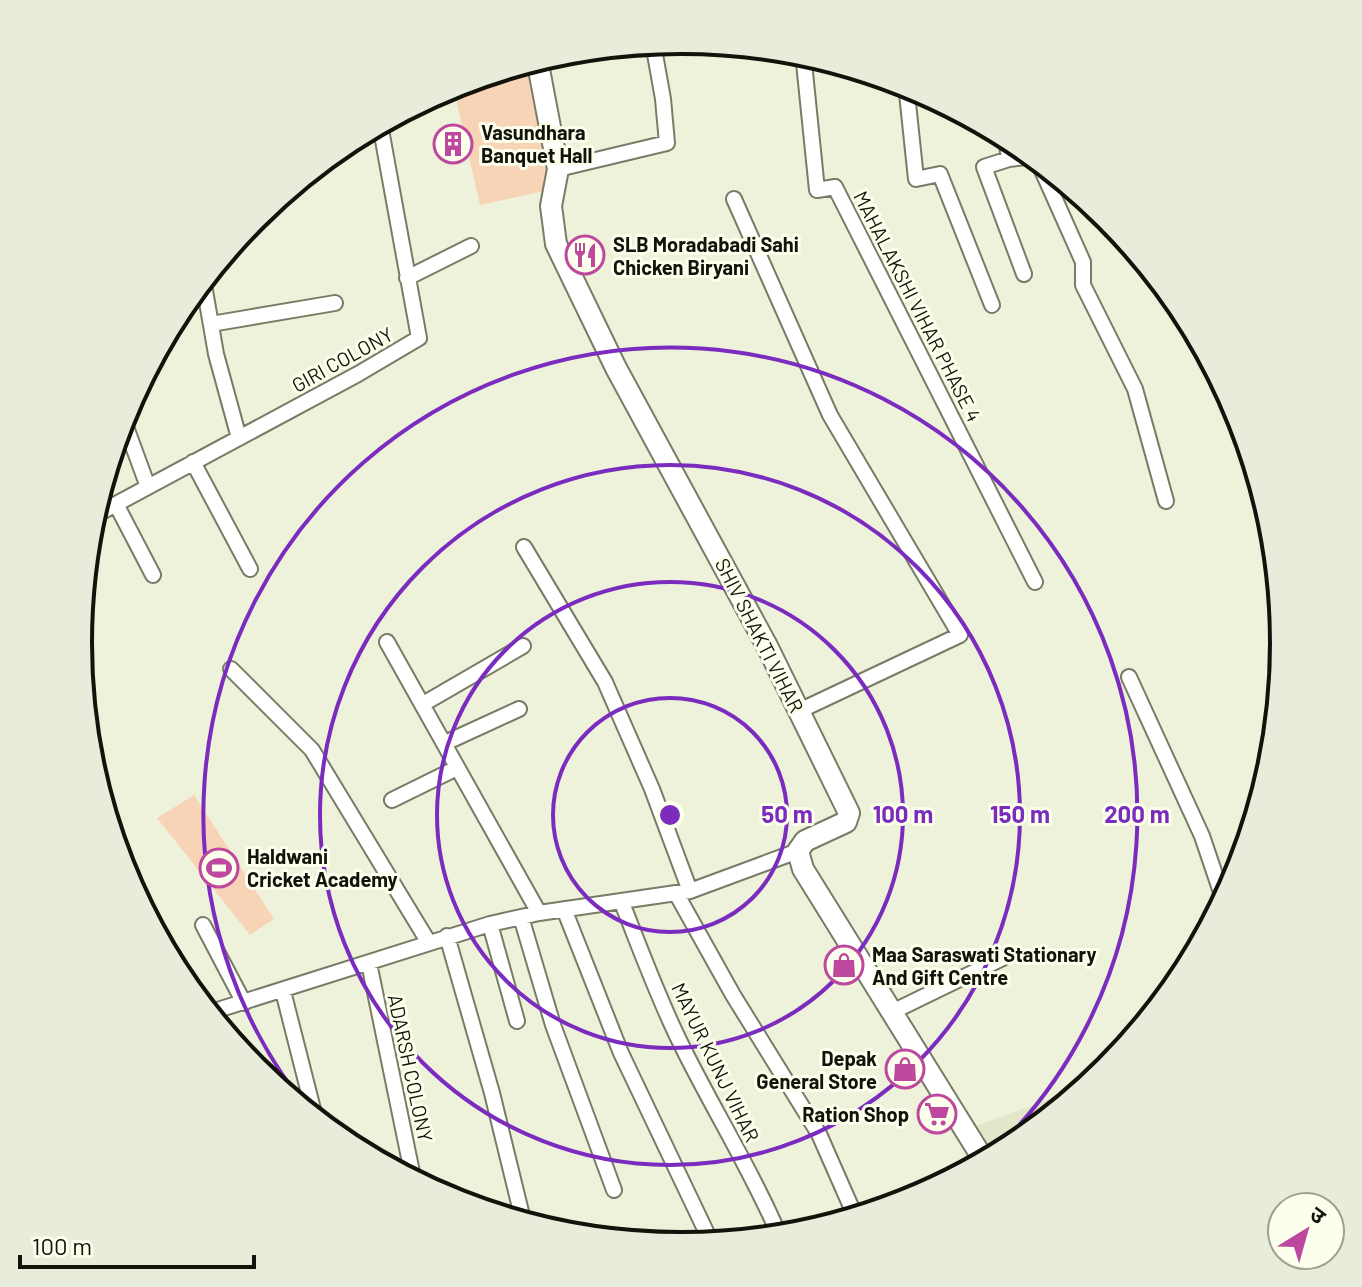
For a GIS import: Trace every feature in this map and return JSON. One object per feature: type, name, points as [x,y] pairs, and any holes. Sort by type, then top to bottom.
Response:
[{"type":"street","points":[[558,169],[667,143],[655,55]]},
{"type":"street","name":"MAHALAKSHI VIHAR PHASE 4","points":[[804,67],[817,190],[835,187],[1035,582]]},
{"type":"street","name":"SHIV SHAKTI VIHAR","points":[[539,71],[558,169],[551,206],[556,244],[616,368],[761,633],[849,813],[846,822],[805,841],[798,851]]},
{"type":"street","points":[[908,99],[916,179],[940,174],[992,305]]},
{"type":"street","name":"GIRI COLONY","points":[[108,508],[419,338],[382,135]]},
{"type":"street","points":[[1008,152],[1009,159]]},
{"type":"street","points":[[1016,158],[984,167],[1024,274]]},
{"type":"street","points":[[1046,181],[1083,262],[1083,285],[1135,389],[1166,501]]},
{"type":"street","points":[[734,199],[830,415],[960,635],[799,711]]},
{"type":"street","points":[[407,278],[471,246]]},
{"type":"street","points":[[206,295],[216,354],[239,438]]},
{"type":"street","points":[[211,324],[335,303]]},
{"type":"street","points":[[129,436],[148,487]]},
{"type":"street","points":[[193,462],[250,569]]},
{"type":"street","points":[[116,504],[153,575]]},
{"type":"street","points":[[524,547],[605,682],[652,789],[683,892],[733,995],[819,1134],[851,1208]]},
{"type":"street","points":[[387,642],[539,913]]},
{"type":"street","points":[[423,704],[523,646]]},
{"type":"street","points":[[231,669],[312,750],[429,943]]},
{"type":"street","points":[[1129,677],[1202,836],[1219,885]]},
{"type":"street","points":[[445,743],[519,709]]},
{"type":"street","points":[[392,800],[457,768]]},
{"type":"street","points":[[220,1010],[490,924],[539,913],[683,892],[798,851],[803,869],[979,1152]]},
{"type":"street","name":"MAYUR KUNJ VIHAR","points":[[622,903],[677,1037],[757,1184],[775,1225]]},
{"type":"street","points":[[564,909],[621,1053],[706,1232]]},
{"type":"street","points":[[521,917],[553,1025],[614,1190]]},
{"type":"street","points":[[490,924],[517,1021]]},
{"type":"street","points":[[203,925],[244,1003]]},
{"type":"street","points":[[447,936],[492,1093],[521,1211]]},
{"type":"street","points":[[892,1012],[1009,955]]},
{"type":"street","name":"ADARSH COLONY","points":[[369,963],[411,1167]]},
{"type":"street","points":[[283,991],[311,1102]]},
{"type":"shaded area","points":[[528,74],[547,172],[545,191],[480,205],[456,99]]},
{"type":"shaded area","name":"Haldwani Cricket Academy","points":[[194,795],[274,919],[250,935],[157,818]]},
{"type":"shaded area","points":[[1060,1095],[986,1148],[973,1127]]},
{"type":"place","name":"Vasundhara Banquet Hall","points":[[453,144]]},
{"type":"place","name":"SLB Moradabadi Sahi Chicken Biryani","points":[[585,255]]},
{"type":"place","name":"Haldwani Cricket Academy","points":[[219,868]]},
{"type":"place","name":"Maa Saraswati Stationary And Gift Centre","points":[[844,965]]},
{"type":"place","name":"Depak General Store","points":[[905,1069]]},
{"type":"place","name":"Ration Shop","points":[[937,1114]]}]
